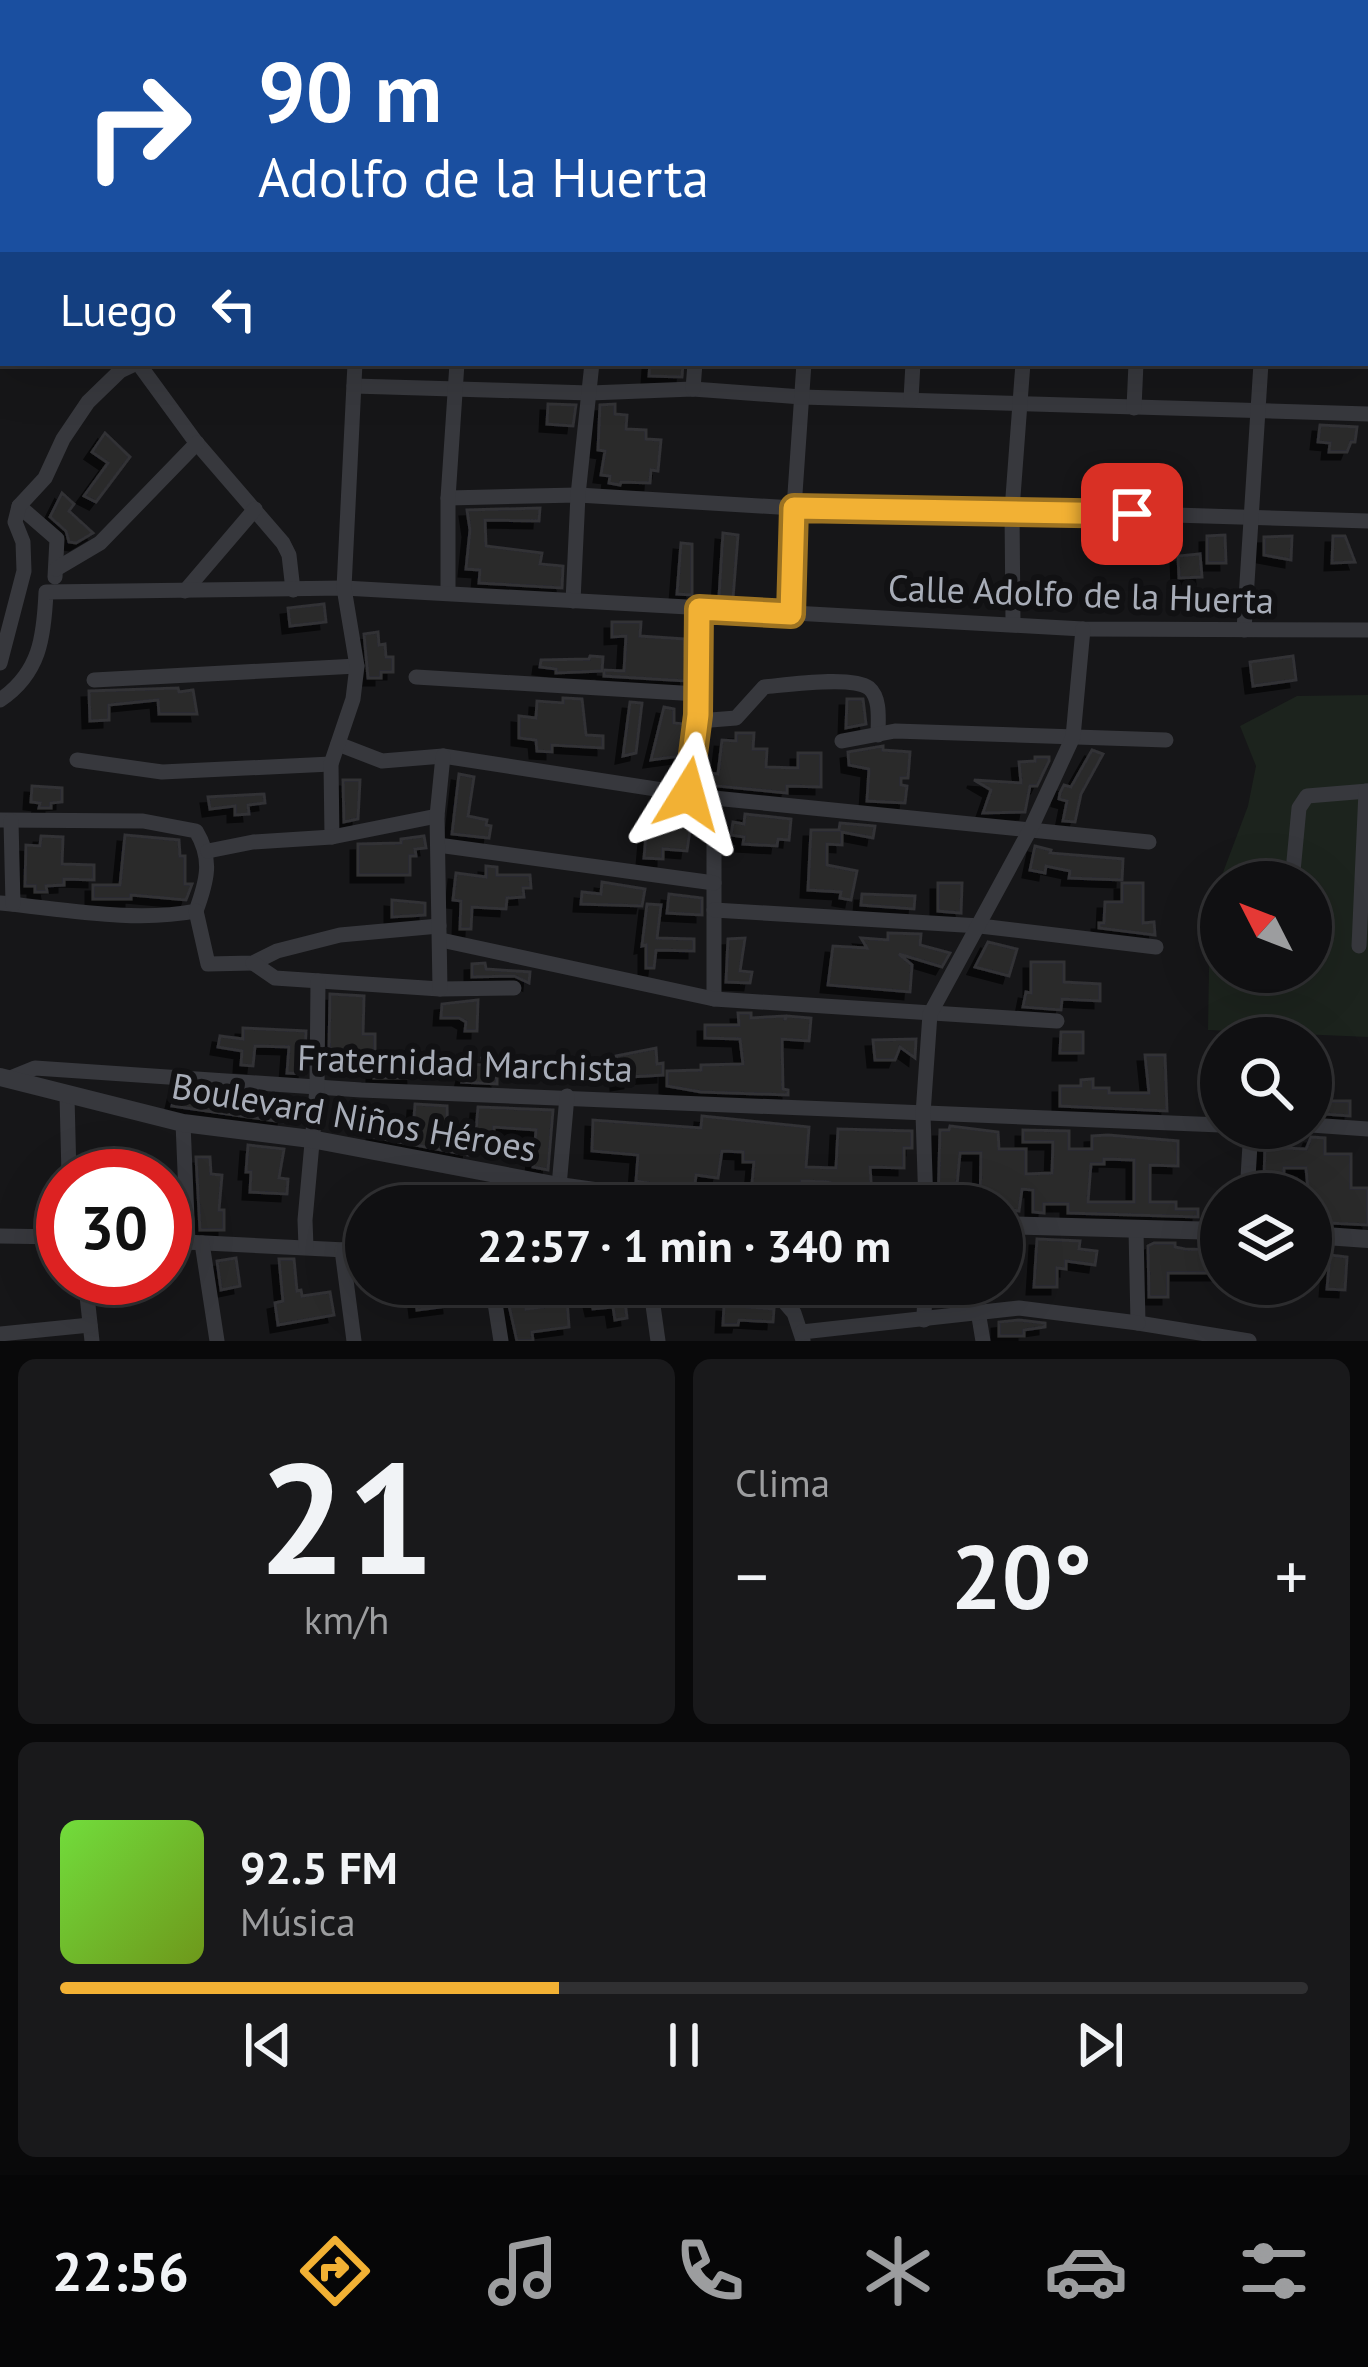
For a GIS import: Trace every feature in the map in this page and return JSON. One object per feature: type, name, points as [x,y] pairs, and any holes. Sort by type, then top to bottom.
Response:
[{"type":"street","points":[[0,662],[24,571],[23,542],[15,522],[19,506],[45,478],[88,403],[131,366]]},
{"type":"street","points":[[140,366],[289,555],[293,590]]},
{"type":"street","points":[[332,837],[331,764],[353,699],[358,666],[344,588],[355,366]]},
{"type":"street","points":[[448,591],[448,498],[458,366]]},
{"type":"street","points":[[573,601],[592,366]]},
{"type":"street","points":[[693,389],[695,366]]},
{"type":"street","points":[[791,614],[805,366]]},
{"type":"street","points":[[911,399],[913,366]]},
{"type":"street","points":[[1013,623],[1012,510],[1023,366]]},
{"type":"street","points":[[1134,408],[1136,366]]},
{"type":"street","points":[[1244,630],[1262,366]]},
{"type":"street","points":[[354,386],[590,393],[693,389],[1021,406],[1368,413]]},
{"type":"street","points":[[56,569],[100,543],[197,443]]},
{"type":"street","points":[[448,498],[578,495],[794,508],[1368,521]]},
{"type":"street","points":[[0,700],[19,688],[36,662],[44,636],[46,592],[55,592],[57,539],[19,506]]},
{"type":"street","points":[[185,591],[255,509]]},
{"type":"street","name":"Calle Adolfo de la Huerta","points":[[55,592],[448,591],[1083,629],[1368,630]]},
{"type":"street","points":[[0,601],[18,598]]},
{"type":"street","points":[[688,794],[698,721],[699,609]]},
{"type":"street","points":[[925,1185],[923,1114],[930,1014],[1031,828],[1073,737],[1083,629]]},
{"type":"street","points":[[94,680],[358,666]]},
{"type":"street","points":[[416,677],[698,694]]},
{"type":"street","points":[[698,721],[736,718],[764,687],[853,682],[869,688],[876,699],[878,734]]},
{"type":"street","points":[[842,741],[896,731],[1166,740]]},
{"type":"street","points":[[338,744],[382,761],[443,756],[714,798],[1149,842]]},
{"type":"street","points":[[440,989],[437,816],[443,756]]},
{"type":"street","points":[[76,760],[162,772],[331,764]]},
{"type":"street","points":[[1294,861],[1300,808],[1307,796],[1367,790],[1359,946]]},
{"type":"street","points":[[714,798],[714,999]]},
{"type":"street","points":[[208,850],[332,837],[437,816]]},
{"type":"street","points":[[196,911],[107,913],[7,904],[6,820],[143,821],[196,831],[208,850],[205,887],[196,911],[208,964],[254,963],[277,951],[340,935],[440,933],[714,999],[1057,1021]]},
{"type":"street","points":[[438,845],[714,883]]},
{"type":"street","points":[[714,910],[980,926],[1156,947]]},
{"type":"street","points":[[254,963],[275,978],[440,989],[514,988]]},
{"type":"street","points":[[306,1247],[317,1088],[318,981]]},
{"type":"street","name":"Fraternidad Marchista","points":[[4,1078],[35,1068],[317,1088],[1200,1124]]},
{"type":"street","name":"Boulevard Niños Héroes","points":[[4,1078],[182,1123],[311,1139],[554,1185]]},
{"type":"street","points":[[67,1096],[68,1149]]},
{"type":"street","points":[[559,1185],[567,1096]]},
{"type":"street","points":[[182,1123],[195,1242],[217,1341]]},
{"type":"street","points":[[1332,1126],[1368,1129]]},
{"type":"street","points":[[1023,1226],[1200,1231]]},
{"type":"street","points":[[1136,1230],[1150,1330]]},
{"type":"street","points":[[0,1236],[36,1237]]},
{"type":"street","points":[[1332,1236],[1368,1239]]},
{"type":"street","points":[[192,1242],[345,1250]]},
{"type":"street","points":[[342,1250],[354,1341]]},
{"type":"street","points":[[495,1305],[501,1341]]},
{"type":"street","points":[[653,1305],[658,1341]]},
{"type":"street","points":[[787,1305],[802,1336],[1018,1308],[1250,1341]]},
{"type":"street","points":[[924,1305],[924,1320]]},
{"type":"street","points":[[978,1311],[983,1341]]},
{"type":"street","points":[[0,1334],[91,1333]]},
{"type":"shaded area","points":[[1368,695],[1368,1037],[1332,1035],[1332,1017],[1208,1017],[1209,993],[1332,993],[1332,861],[1227,861],[1248,806],[1256,766],[1240,726],[1297,696]]},
{"type":"building","points":[[650,366],[683,366],[682,377],[649,376]]},
{"type":"building","points":[[548,404],[576,405],[573,426],[547,424]]},
{"type":"building","points":[[615,404],[615,414],[627,415],[626,429],[646,430],[646,439],[661,440],[658,471],[651,470],[650,483],[620,485],[601,475],[605,451],[598,450],[600,405]]},
{"type":"building","points":[[1320,425],[1357,427],[1355,442],[1347,452],[1329,452],[1330,443],[1318,442]]},
{"type":"building","points":[[105,433],[130,457],[96,502],[84,496],[108,463],[92,452]]},
{"type":"building","points":[[62,493],[74,504],[69,511],[93,533],[76,543],[69,542],[66,531],[50,517]]},
{"type":"building","points":[[540,508],[539,521],[485,520],[486,546],[542,553],[540,564],[563,566],[562,588],[479,583],[480,570],[466,569],[467,510]]},
{"type":"building","points":[[723,533],[738,535],[733,598],[719,597]]},
{"type":"building","points":[[1225,535],[1226,563],[1207,563],[1207,536]]},
{"type":"building","points":[[1292,536],[1291,560],[1264,555],[1264,537]]},
{"type":"building","points":[[1333,536],[1345,536],[1355,562],[1332,563]]},
{"type":"building","points":[[681,543],[692,544],[692,595],[677,594]]},
{"type":"building","points":[[1200,554],[1202,577],[1179,578],[1178,556]]},
{"type":"building","points":[[324,604],[326,622],[290,626],[288,608]]},
{"type":"building","points":[[612,622],[641,622],[640,636],[684,639],[686,681],[604,676],[604,670],[624,671],[626,636],[612,637]]},
{"type":"building","points":[[378,632],[386,657],[393,657],[393,672],[368,678],[364,634]]},
{"type":"building","points":[[1293,656],[1296,680],[1253,686],[1250,662]]},
{"type":"building","points":[[603,657],[602,671],[556,673],[556,669],[540,667],[541,660]]},
{"type":"building","points":[[178,688],[179,692],[193,690],[197,714],[159,714],[158,700],[109,705],[109,720],[90,721],[89,691]]},
{"type":"building","points":[[563,698],[582,699],[586,735],[603,736],[603,748],[552,745],[552,752],[537,751],[536,740],[519,738],[519,716],[536,718],[537,701],[563,703]]},
{"type":"building","points":[[847,699],[863,699],[866,724],[846,728]]},
{"type":"building","points":[[630,702],[642,703],[636,753],[623,756]]},
{"type":"building","points":[[664,707],[674,709],[674,723],[685,724],[681,756],[651,760]]},
{"type":"building","points":[[736,733],[754,733],[753,749],[767,749],[766,767],[798,768],[798,753],[821,753],[821,787],[787,786],[787,793],[707,785],[709,773],[718,774],[722,740],[736,741]]},
{"type":"building","points":[[883,746],[883,750],[910,752],[908,778],[901,778],[901,785],[907,786],[905,803],[867,801],[869,769],[849,765],[848,752]]},
{"type":"building","points":[[1092,750],[1103,754],[1081,794],[1075,822],[1063,821],[1067,801],[1059,799],[1060,793],[1064,785],[1071,787]]},
{"type":"building","points":[[1035,757],[1049,757],[1049,761],[1037,786],[1030,786],[1025,812],[983,813],[991,790],[974,780],[1021,783],[1019,762],[1035,761]]},
{"type":"building","points":[[459,774],[474,777],[468,816],[487,820],[489,838],[452,834]]},
{"type":"building","points":[[343,780],[360,780],[358,819],[344,822]]},
{"type":"building","points":[[32,786],[62,788],[62,802],[39,808],[40,803],[31,802]]},
{"type":"building","points":[[264,794],[265,803],[248,805],[249,814],[235,815],[235,806],[210,809],[208,797]]},
{"type":"building","points":[[648,813],[692,816],[687,851],[663,849],[663,859],[644,858]]},
{"type":"building","points":[[745,814],[791,819],[789,840],[778,839],[777,846],[743,844],[744,837],[731,835],[733,822],[744,824]]},
{"type":"building","points":[[840,823],[875,826],[873,838],[842,832],[842,845],[827,844],[827,865],[857,871],[851,900],[840,898],[841,892],[808,890],[811,830],[839,830]]},
{"type":"building","points":[[125,835],[179,840],[180,856],[185,856],[185,884],[192,884],[186,900],[131,895],[131,899],[93,899],[93,885],[120,885]]},
{"type":"building","points":[[41,836],[63,837],[62,864],[94,865],[94,880],[64,879],[64,885],[46,886],[47,892],[25,886],[26,845],[40,846]]},
{"type":"building","points":[[424,836],[426,848],[415,849],[416,856],[410,856],[410,875],[358,875],[358,844],[401,843],[401,839]]},
{"type":"building","points":[[1035,846],[1050,853],[1123,859],[1122,880],[1069,878],[1070,871],[1046,866],[1045,873],[1030,870]]},
{"type":"building","points":[[486,866],[497,867],[497,875],[530,875],[531,888],[523,888],[524,897],[507,898],[506,909],[472,907],[471,929],[460,929],[461,901],[453,900],[456,873],[486,877]]},
{"type":"building","points":[[602,882],[645,889],[642,906],[581,904],[582,892],[601,894]]},
{"type":"building","points":[[938,883],[962,883],[961,913],[938,911]]},
{"type":"building","points":[[1122,883],[1143,883],[1143,923],[1154,922],[1155,935],[1099,928],[1104,923],[1105,902],[1122,902]]},
{"type":"building","points":[[669,894],[702,898],[702,915],[667,913]]},
{"type":"building","points":[[862,894],[915,896],[914,909],[861,905]]},
{"type":"building","points":[[392,900],[425,903],[425,915],[392,917]]},
{"type":"building","points":[[647,904],[661,905],[657,938],[694,939],[694,951],[656,950],[654,968],[646,968],[646,945],[642,946]]},
{"type":"building","points":[[888,933],[921,934],[920,945],[950,953],[942,967],[899,954],[912,965],[910,992],[828,985],[833,946],[867,948],[861,938],[888,940]]},
{"type":"building","points":[[745,938],[740,971],[752,972],[750,983],[726,982],[728,939]]},
{"type":"building","points":[[988,942],[1017,949],[1009,976],[975,967]]},
{"type":"building","points":[[1031,962],[1064,962],[1064,982],[1100,984],[1100,1001],[1062,999],[1061,1010],[1023,1007],[1026,992],[1031,993]]},
{"type":"building","points":[[485,963],[486,969],[530,972],[529,983],[514,976],[472,977],[472,964]]},
{"type":"building","points":[[330,994],[364,996],[363,1034],[375,1034],[375,1053],[329,1049]]},
{"type":"building","points":[[478,1000],[477,1031],[465,1031],[466,1022],[459,1018],[441,1018],[442,1004]]},
{"type":"building","points":[[738,1013],[751,1013],[751,1018],[811,1018],[809,1041],[782,1039],[783,1089],[788,1095],[667,1086],[667,1071],[743,1064],[740,1039],[705,1038],[705,1025],[739,1025]]},
{"type":"building","points":[[243,1028],[306,1031],[304,1074],[287,1073],[289,1047],[255,1046],[253,1066],[241,1065],[242,1051],[218,1047],[220,1036],[243,1039]]},
{"type":"building","points":[[1061,1032],[1083,1032],[1083,1053],[1060,1053]]},
{"type":"building","points":[[916,1039],[915,1058],[900,1047],[895,1060],[875,1060],[873,1040]]},
{"type":"building","points":[[656,1048],[663,1075],[630,1077],[618,1083],[616,1056]]},
{"type":"building","points":[[1145,1055],[1165,1055],[1167,1111],[1060,1106],[1060,1086],[1081,1086],[1081,1080],[1093,1079],[1093,1088],[1109,1088],[1109,1093],[1149,1093]]},
{"type":"building","points":[[494,1056],[495,1063],[501,1063],[502,1075],[482,1077],[497,1078],[497,1084],[462,1082],[466,1064],[483,1065],[482,1058]]},
{"type":"building","points":[[374,1062],[412,1062],[413,1078],[374,1078]]},
{"type":"building","points":[[191,1091],[284,1097],[283,1122],[172,1106],[175,1093],[190,1096]]},
{"type":"building","points":[[1332,1101],[1350,1101],[1350,1116],[1332,1115]]},
{"type":"building","points":[[415,1104],[447,1106],[448,1143],[469,1143],[468,1155],[373,1137],[374,1133],[389,1135],[389,1131],[413,1133]]},
{"type":"building","points":[[478,1107],[553,1110],[548,1170],[533,1167],[536,1130],[494,1127],[494,1133],[476,1132]]},
{"type":"building","points":[[702,1116],[809,1127],[806,1167],[836,1168],[838,1129],[912,1131],[912,1148],[904,1148],[904,1168],[870,1167],[871,1185],[802,1181],[802,1185],[752,1185],[754,1162],[743,1162],[743,1152],[722,1151],[718,1178],[696,1175],[695,1185],[657,1185],[636,1181],[638,1155],[592,1151],[593,1120],[701,1128]]},
{"type":"building","points":[[950,1126],[998,1132],[999,1149],[1026,1149],[1026,1174],[1052,1173],[1053,1142],[1023,1142],[1023,1130],[1069,1131],[1069,1149],[1092,1149],[1092,1136],[1178,1141],[1178,1166],[1150,1165],[1150,1202],[1176,1202],[1176,1209],[1198,1209],[1198,1217],[1068,1213],[1068,1204],[1044,1204],[1044,1213],[1033,1212],[1033,1190],[1023,1189],[1023,1185],[980,1185],[981,1153],[960,1153],[957,1185],[939,1185],[940,1130]],"holes":[[[1104,1159],[1134,1160],[1134,1202],[1088,1202],[1091,1164],[1104,1164]]]},
{"type":"building","points":[[248,1145],[284,1149],[279,1178],[288,1179],[287,1194],[250,1192]]},
{"type":"building","points":[[1265,1149],[1351,1154],[1351,1188],[1368,1188],[1368,1225],[1332,1223],[1332,1173],[1284,1168],[1284,1173],[1264,1173]]},
{"type":"building","points":[[196,1157],[210,1157],[211,1174],[222,1175],[219,1210],[224,1210],[224,1230],[200,1230]]},
{"type":"building","points":[[1037,1239],[1080,1241],[1079,1249],[1097,1251],[1095,1265],[1066,1261],[1066,1269],[1057,1268],[1057,1287],[1034,1287]]},
{"type":"building","points":[[1175,1243],[1175,1247],[1200,1249],[1200,1273],[1168,1273],[1168,1297],[1149,1297],[1148,1246]]},
{"type":"building","points":[[1332,1255],[1347,1257],[1345,1290],[1332,1289]]},
{"type":"building","points":[[236,1258],[240,1286],[221,1290],[217,1261]]},
{"type":"building","points":[[279,1259],[294,1259],[297,1291],[302,1296],[330,1292],[334,1315],[278,1325],[275,1303],[283,1301]]},
{"type":"building","points":[[416,1305],[449,1305],[449,1306],[417,1310]]},
{"type":"building","points":[[509,1305],[567,1305],[569,1327],[532,1332],[533,1341],[517,1341]]},
{"type":"building","points":[[592,1305],[626,1305],[627,1318],[615,1320],[613,1307],[593,1309]]},
{"type":"building","points":[[724,1305],[774,1309],[773,1322],[739,1320],[738,1325],[723,1325]]},
{"type":"building","points":[[999,1322],[1045,1323],[1045,1327],[1024,1330],[1024,1336],[999,1336]]},
{"type":"route","points":[[688,794],[698,715],[699,609],[791,614],[794,508],[1132,514]]}]
